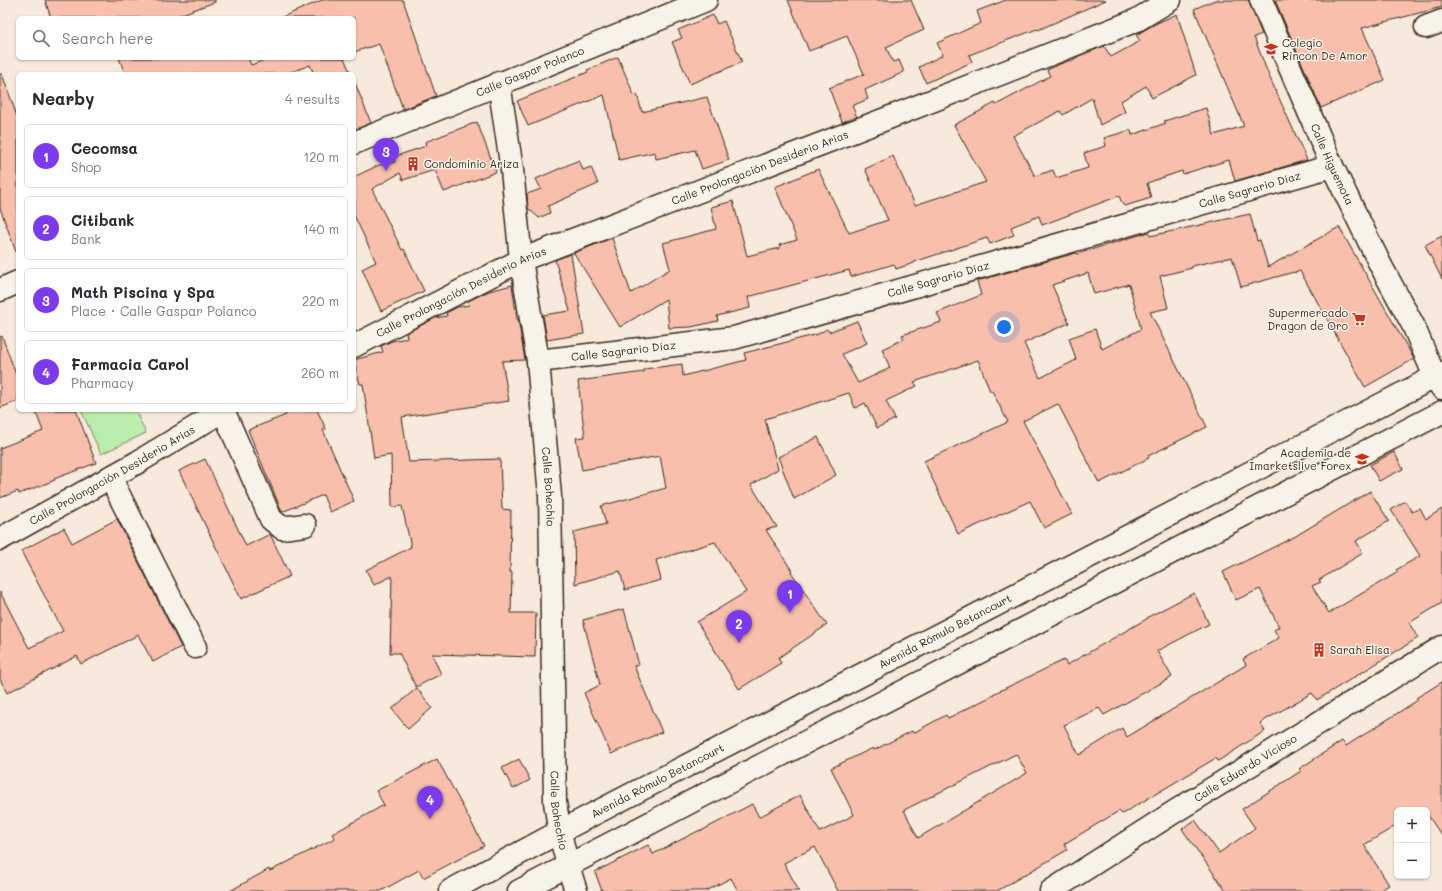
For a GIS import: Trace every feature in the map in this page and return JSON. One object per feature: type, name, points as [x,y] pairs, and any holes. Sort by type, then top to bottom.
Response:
[{"type":"street","name":"Calle Gaspar Polanco","points":[[356,142],[706,0]]},
{"type":"street","name":"Calle Prolongación Desiderio Arias","points":[[356,345],[521,260],[1137,20],[1170,0]]},
{"type":"street","name":"Calle Higuemota","points":[[1261,0],[1332,166],[1381,266],[1440,379]]},
{"type":"street","name":"Calle Bohechío","points":[[499,83],[512,170],[521,260],[538,361],[550,496],[555,802],[559,832],[567,865],[576,891]]},
{"type":"street","name":"Calle Sagrario Díaz","points":[[538,361],[734,338],[1332,166]]},
{"type":"street","points":[[0,290],[16,283]]},
{"type":"street","name":"Calle Higuemota","points":[[1413,325],[1442,355]]},
{"type":"street","name":"Avenida Rómulo Betancourt","points":[[450,891],[559,832],[1440,379]]},
{"type":"street","name":"Calle Prolongación Desiderio Arias","points":[[0,539],[138,462],[220,412]]},
{"type":"street","points":[[224,412],[271,519],[282,528],[305,525]]},
{"type":"street","points":[[519,891],[1442,412]]},
{"type":"street","points":[[110,477],[196,648]]},
{"type":"street","name":"Calle Eduardo Vicioso","points":[[1051,891],[1174,812],[1442,647]]},
{"type":"green space","points":[[82,412],[136,412],[146,433],[101,454]]},
{"type":"building","points":[[45,0],[215,0],[215,2],[176,16],[50,16]]},
{"type":"building","points":[[322,0],[403,0],[436,96],[403,109],[379,44],[356,51],[356,16],[285,16]]},
{"type":"building","points":[[788,0],[911,0],[924,30],[886,47],[893,62],[899,60],[904,72],[865,90],[868,99],[852,106],[857,117],[842,122],[829,88],[864,74],[847,36],[809,51]]},
{"type":"building","points":[[1006,0],[1106,0],[1038,30],[1037,29],[969,55],[972,62],[926,83],[919,67],[943,55],[937,43],[981,23],[977,11]]},
{"type":"building","points":[[1215,0],[1249,0],[1262,34],[1254,37],[1269,76],[1307,160],[1235,181],[1229,160],[1183,174],[1182,171],[1147,183],[1151,198],[1125,206],[1123,205],[1119,196],[1042,225],[1039,216],[1011,227],[1014,235],[990,244],[987,238],[896,269],[894,264],[851,277],[849,270],[748,297],[750,308],[717,316],[718,321],[691,327],[669,328],[666,299],[620,327],[574,253],[612,238],[631,293],[670,269],[663,243],[716,229],[711,207],[733,201],[747,256],[780,248],[779,245],[797,240],[775,187],[818,169],[849,233],[888,220],[865,169],[893,156],[915,205],[986,182],[954,125],[995,103],[996,105],[1050,76],[1047,70],[1060,64],[1071,61],[1079,56],[1104,46],[1111,57],[1140,41],[1136,35],[1177,14],[1196,75],[1152,98],[1146,86],[1121,101],[1125,112],[1100,125],[1092,98],[1063,115],[1060,111],[1013,136],[1035,176],[1053,170],[1056,178],[1088,168],[1084,153],[1106,146],[1104,138],[1131,130],[1132,135],[1166,123],[1164,121],[1206,108],[1214,135],[1244,126],[1194,9]]},
{"type":"building","points":[[1275,0],[1442,0],[1442,7],[1362,28],[1385,80],[1321,108]]},
{"type":"building","points":[[713,15],[717,24],[724,21],[742,62],[690,84],[672,42],[682,38],[678,30]]},
{"type":"building","points":[[618,57],[634,95],[637,94],[642,112],[707,97],[729,160],[702,169],[695,150],[656,159],[655,152],[619,160],[604,95],[528,126],[517,101],[588,72],[587,70]]},
{"type":"building","points":[[120,60],[249,60],[251,65],[265,60],[345,60],[350,72],[313,72],[310,65],[291,72],[124,72]]},
{"type":"building","points":[[0,74],[2,74],[16,113],[16,252],[0,208]]},
{"type":"building","points":[[356,86],[371,123],[356,129]]},
{"type":"building","points":[[477,122],[496,172],[444,192],[435,170],[403,180],[400,173],[372,189],[402,250],[404,249],[424,291],[381,311],[362,269],[376,262],[356,219],[356,176],[379,165],[395,162],[393,157],[426,146],[425,142]]},
{"type":"building","points":[[579,160],[583,170],[591,167],[598,184],[548,206],[550,213],[539,218],[528,208],[527,194],[541,189],[536,179]]},
{"type":"building","points":[[1250,214],[1257,241],[1260,240],[1268,267],[1339,227],[1414,359],[1365,387],[1300,271],[1241,287],[1232,257],[1192,266],[1192,268],[1160,276],[1168,308],[1150,312],[1207,427],[1148,456],[1149,458],[1099,483],[1058,404],[1023,421],[1072,514],[1044,528],[1030,501],[958,534],[924,461],[1008,422],[992,391],[990,391],[978,360],[914,382],[917,386],[886,401],[895,419],[877,428],[865,403],[855,408],[849,393],[765,419],[778,469],[751,485],[777,527],[766,530],[792,571],[791,572],[827,625],[778,658],[781,663],[739,689],[697,622],[746,592],[715,542],[656,560],[661,580],[625,590],[620,571],[575,584],[574,532],[606,524],[601,506],[666,488],[660,456],[582,470],[576,438],[585,437],[578,381],[644,372],[644,369],[682,364],[683,376],[746,360],[744,353],[818,334],[827,329],[829,332],[857,321],[867,343],[842,354],[858,383],[890,368],[882,349],[904,339],[902,335],[941,322],[937,313],[981,295],[977,281],[1076,253],[1077,254],[1149,232],[1150,236]],"holes":[[[1088,273],[1094,294],[1129,284],[1141,329],[1102,349],[1095,329],[1069,338],[1076,360],[1040,378],[1024,343],[1069,323],[1052,285]]]},
{"type":"building","points":[[1442,236],[1442,279],[1425,245]]},
{"type":"building","points":[[571,254],[584,334],[547,340],[543,315],[570,311],[555,260]]},
{"type":"building","points":[[512,285],[525,360],[502,361],[509,401],[402,417],[409,462],[500,459],[502,509],[511,510],[511,613],[536,613],[535,657],[432,654],[441,674],[416,687],[399,653],[390,653],[392,576],[374,585],[366,570],[411,547],[402,506],[392,507],[391,455],[374,458],[363,384],[360,384],[356,368],[356,359],[383,352],[381,346],[392,341],[407,338],[406,333],[435,318],[447,316],[446,313],[458,307],[469,305],[468,301],[489,291]]},
{"type":"building","points":[[2,336],[16,374],[16,402],[0,408],[0,337]]},
{"type":"building","points":[[36,412],[77,412],[96,463],[19,494],[18,491],[0,498],[0,448],[43,431]]},
{"type":"building","points":[[285,412],[318,412],[326,429],[323,430],[354,501],[330,512],[323,495],[282,512],[248,430],[286,415]]},
{"type":"building","points":[[818,437],[836,475],[794,499],[778,457]]},
{"type":"building","points":[[1394,452],[1403,469],[1379,481],[1370,465]]},
{"type":"building","points":[[205,459],[246,546],[270,534],[290,576],[241,599],[179,471]]},
{"type":"building","points":[[1370,491],[1389,521],[1356,541],[1363,553],[1319,580],[1321,582],[1312,586],[1329,613],[1398,572],[1396,570],[1420,556],[1391,510],[1405,501],[1412,512],[1420,508],[1426,519],[1442,509],[1442,603],[1409,623],[1418,638],[1317,700],[1312,693],[1260,723],[1265,731],[1218,761],[1216,758],[1122,814],[1119,811],[1064,844],[1067,850],[997,891],[838,891],[815,847],[784,863],[799,891],[738,891],[731,878],[706,891],[602,891],[595,872],[648,845],[653,854],[752,804],[759,817],[800,795],[820,832],[854,815],[831,768],[873,748],[874,750],[912,731],[913,733],[946,715],[948,718],[994,695],[993,694],[1064,660],[1067,665],[1148,617],[1194,593],[1209,624],[1157,651],[1172,677],[1104,715],[1099,708],[1064,725],[1079,755],[1122,728],[1127,737],[1246,665],[1243,659],[1279,638],[1274,630],[1279,627],[1260,589],[1236,600],[1223,572],[1294,537]],"holes":[[[1016,754],[1027,773],[918,838],[904,810]]]},
{"type":"building","points":[[117,519],[181,647],[153,662],[138,635],[81,664],[77,656],[7,693],[0,679],[0,592],[29,648],[63,631],[21,551],[64,528],[72,543]]},
{"type":"building","points":[[624,609],[639,665],[634,666],[662,732],[611,754],[584,693],[600,685],[583,620]]},
{"type":"building","points":[[1442,682],[1442,836],[1430,818],[1430,807],[1394,807],[1394,827],[1364,845],[1389,885],[1379,891],[1226,891],[1182,829],[1195,820],[1219,853],[1255,828],[1242,809],[1301,771],[1299,769],[1342,741],[1346,746],[1418,700],[1416,698]]},
{"type":"building","points":[[417,688],[432,708],[408,729],[392,709]]},
{"type":"building","points":[[437,759],[484,846],[423,878],[419,870],[381,891],[230,891],[269,869],[270,871],[335,838],[332,834],[384,805],[376,791]]},
{"type":"building","points":[[519,759],[530,780],[513,789],[502,768]]},
{"type":"place","name":"Colegio Rincon De Amor","points":[[1271,49]]},
{"type":"place","name":"Condominio Ariza","points":[[413,164]]},
{"type":"place","name":"Math Piscina y Spa","points":[[386,171]]},
{"type":"place","name":"Supermercado Dragon de Oro","points":[[1359,319]]},
{"type":"place","name":"Academia de Imarketslive Forex","points":[[1362,459]]},
{"type":"place","name":"Cecomsa","points":[[790,613]]},
{"type":"place","name":"Citibank","points":[[739,643]]},
{"type":"place","name":"Sarah Elisa","points":[[1319,650]]},
{"type":"place","name":"Farmacia Carol","points":[[430,819]]}]
